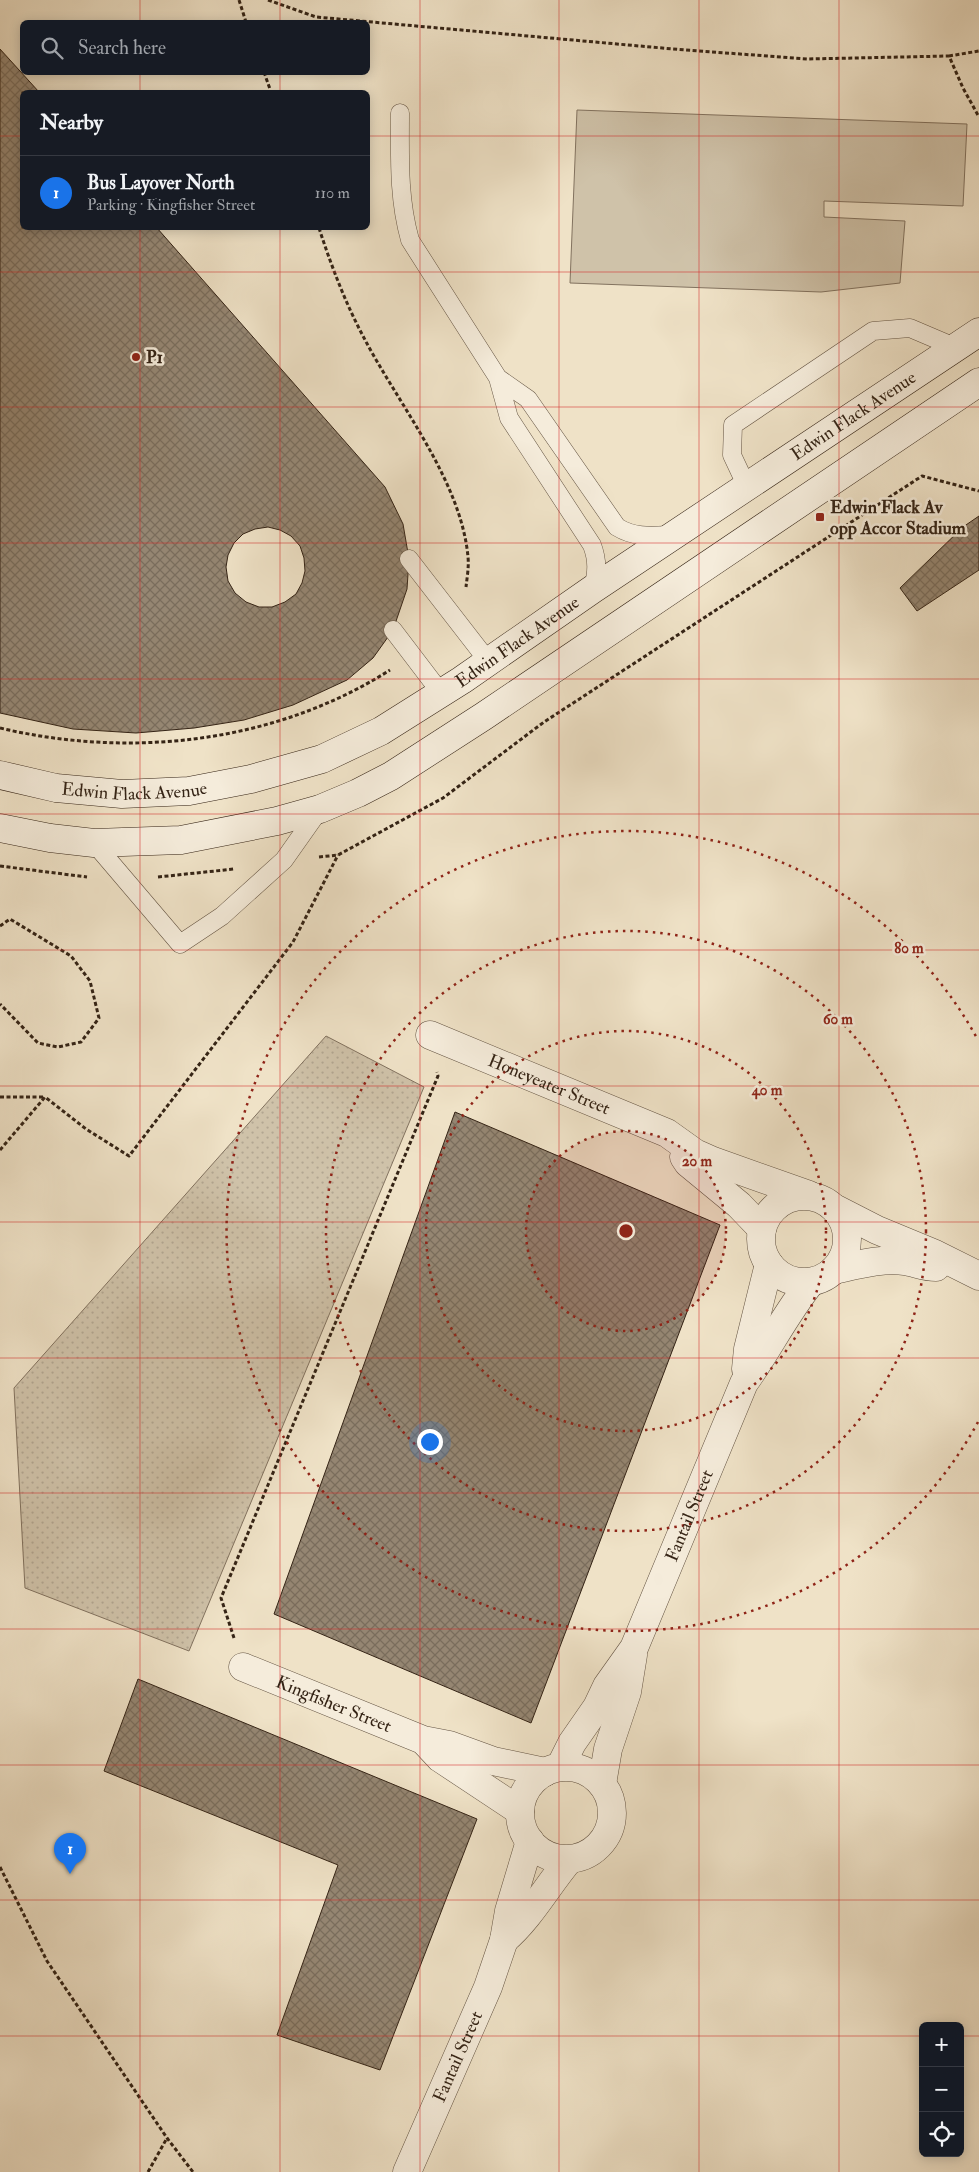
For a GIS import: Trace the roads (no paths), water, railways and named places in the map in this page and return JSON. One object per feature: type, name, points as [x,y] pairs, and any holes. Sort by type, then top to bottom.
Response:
[{"type":"street","name":"Edwin Flack Avenue","points":[[0,775],[56,788],[122,794],[189,790],[251,779],[322,759],[381,730],[452,687],[594,589],[979,332]]},
{"type":"street","points":[[908,380],[929,416]]},
{"type":"street","points":[[0,828],[50,838],[94,842],[181,840],[242,829],[320,809],[391,776],[484,716],[979,382]]},
{"type":"street","points":[[452,687],[484,716]]},
{"type":"street","name":"Honeyeater Street","points":[[430,1035],[667,1134],[695,1153],[713,1161],[809,1195]]},
{"type":"street","points":[[667,1134],[688,1163],[739,1204],[762,1229]]},
{"type":"street","points":[[797,1195],[809,1195],[824,1200],[836,1209],[877,1230],[934,1254],[970,1272],[928,1267],[905,1261],[890,1261],[864,1263],[799,1282],[777,1273],[769,1264],[761,1247],[762,1229],[766,1217],[774,1206],[784,1199],[797,1195]]},
{"type":"street","points":[[823,1276],[842,1259],[847,1246],[847,1233],[843,1220],[836,1209]]},
{"type":"street","name":"Fantail Street","points":[[744,1383],[748,1349],[769,1264]]},
{"type":"street","name":"Fantail Street","points":[[553,1769],[634,1648],[744,1383],[760,1361],[794,1302],[823,1276]]},
{"type":"street","name":"Fantail Street","points":[[602,1784],[608,1749],[627,1692],[634,1648]]},
{"type":"street","name":"Kingfisher Street","points":[[243,1667],[423,1740],[449,1745],[493,1761],[553,1769]]},
{"type":"street","name":"Kingfisher Street","points":[[423,1740],[440,1758],[520,1811]]},
{"type":"street","points":[[576,1768],[590,1773],[602,1784],[610,1796],[613,1810],[611,1825],[606,1838],[595,1849],[583,1856],[569,1860],[554,1858],[540,1852],[530,1841],[522,1827],[520,1811],[523,1795],[532,1782],[553,1769],[576,1768]]},
{"type":"street","name":"Fantail Street","points":[[407,2172],[488,1987],[504,1940],[509,1911],[530,1841]]},
{"type":"street","name":"Fantail Street","points":[[504,1940],[521,1926],[549,1884],[569,1860]]},
{"type":"lane","points":[[400,113],[401,196],[404,219],[410,240],[498,378],[509,418],[592,545],[598,572],[594,589]]},
{"type":"lane","points":[[747,487],[732,455],[733,425],[873,331],[910,328],[957,348]]},
{"type":"lane","points":[[498,378],[528,398],[617,527],[629,534],[647,537],[676,535]]},
{"type":"lane","points":[[409,559],[488,661]]},
{"type":"lane","points":[[393,630],[413,656],[452,687]]},
{"type":"lane","points":[[94,842],[180,944],[222,916],[284,860],[320,809]]},
{"type":"place","name":"P1","points":[[136,357]]},
{"type":"place","name":"Edwin Flack Av opp Accor Stadium","points":[[820,517]]},
{"type":"place","name":"Bus Layover North","points":[[70,1874]]}]
